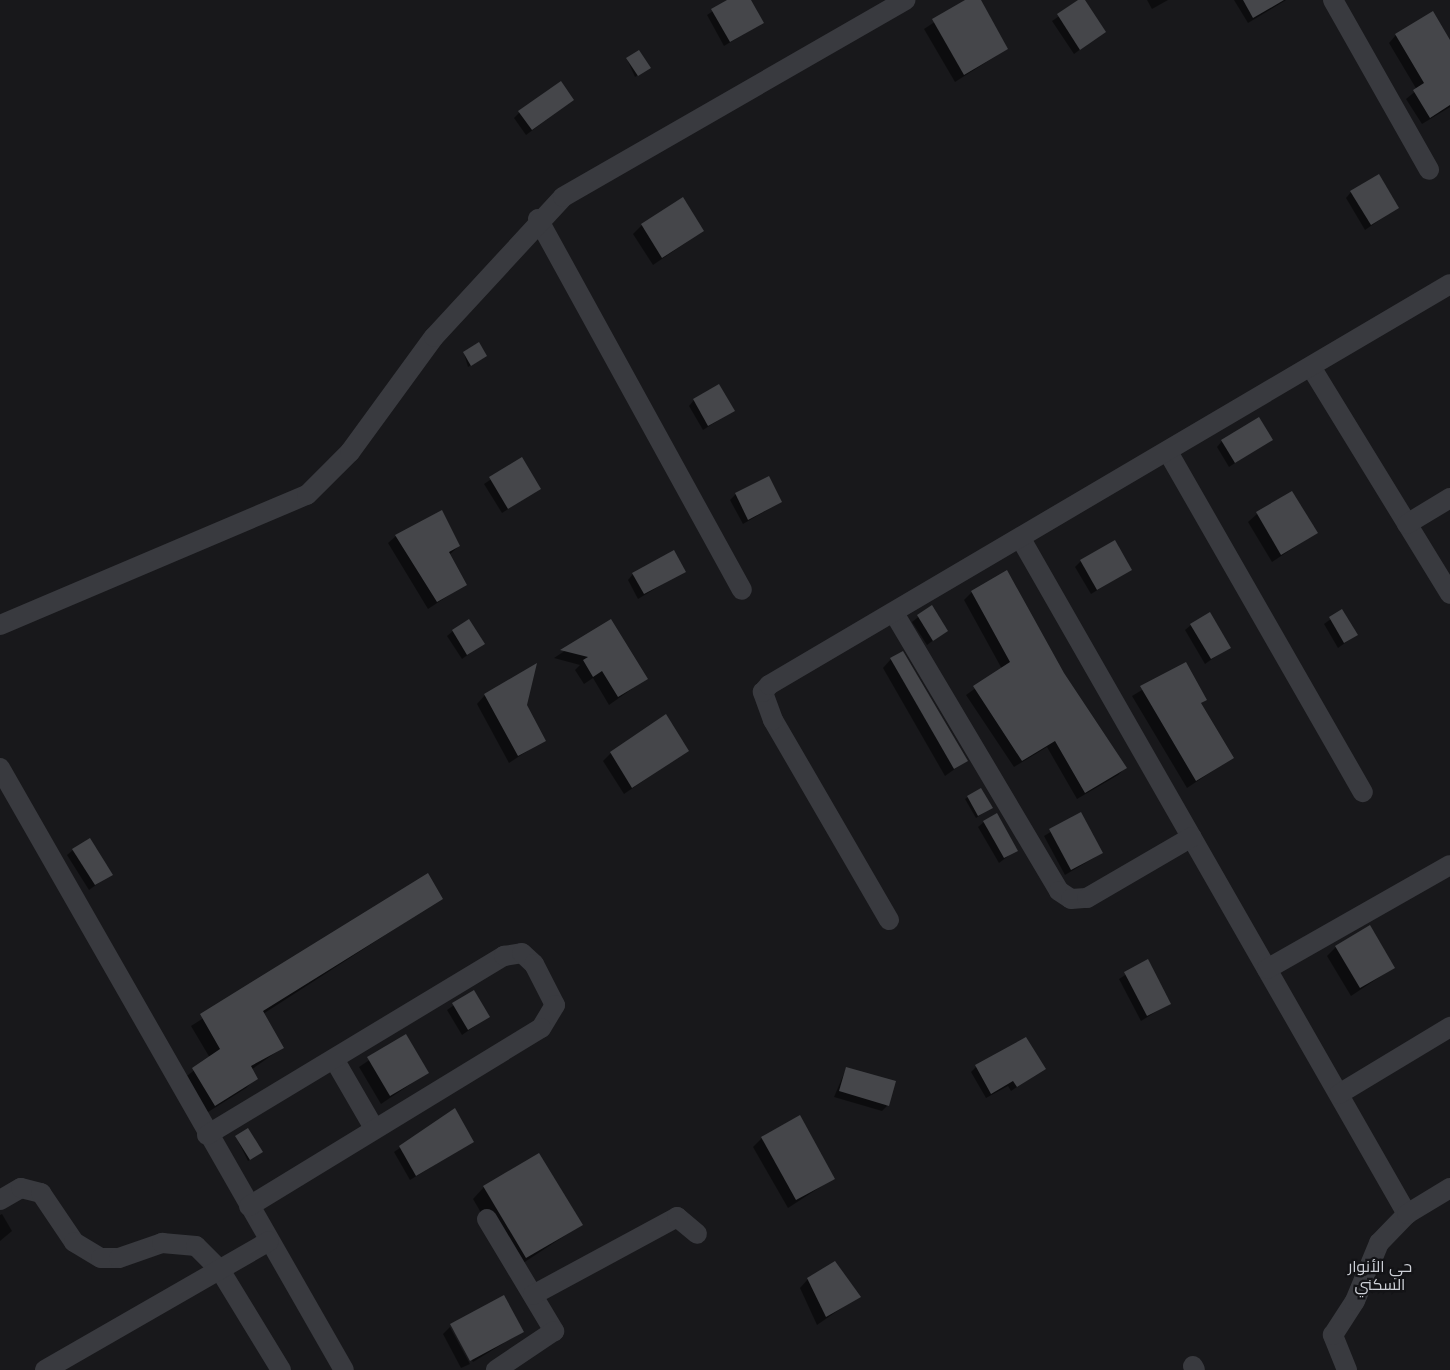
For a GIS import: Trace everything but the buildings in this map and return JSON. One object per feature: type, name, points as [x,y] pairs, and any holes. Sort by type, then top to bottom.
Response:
[{"type":"street","points":[[0,626],[307,495],[343,461],[434,337],[538,219],[563,196],[905,0]]},
{"type":"street","points":[[1333,0],[1429,170]]},
{"type":"street","points":[[538,219],[742,590]]},
{"type":"street","points":[[889,920],[773,720],[763,692],[1450,284]]},
{"type":"street","points":[[1311,367],[1450,594]]},
{"type":"street","points":[[1168,452],[1364,792]]},
{"type":"street","points":[[1407,524],[1450,498]]},
{"type":"street","points":[[1021,540],[1407,1214]]},
{"type":"street","points":[[894,613],[1059,891],[1071,899],[1087,898],[1192,837]]},
{"type":"street","points":[[0,768],[207,1135],[344,1370]]},
{"type":"street","points":[[1267,969],[1450,865]]},
{"type":"street","points":[[207,1135],[504,956],[522,954],[534,964],[555,1005],[552,1017],[249,1206]]},
{"type":"street","points":[[1339,1094],[1450,1027]]},
{"type":"street","points":[[334,1059],[375,1128]]},
{"type":"street","points":[[0,1200],[21,1188],[41,1193],[74,1242],[101,1258],[181,1241],[207,1254],[220,1270],[281,1370]]},
{"type":"street","points":[[1347,1370],[1333,1335],[1358,1296],[1379,1242],[1407,1214],[1450,1188]]},
{"type":"street","points":[[533,1294],[677,1217],[697,1234]]},
{"type":"street","points":[[487,1219],[533,1294],[553,1336],[496,1370]]},
{"type":"street","points":[[45,1370],[269,1241]]},
{"type":"district","name":"حي الأنوار السكني","points":[[1380,1276]]}]
